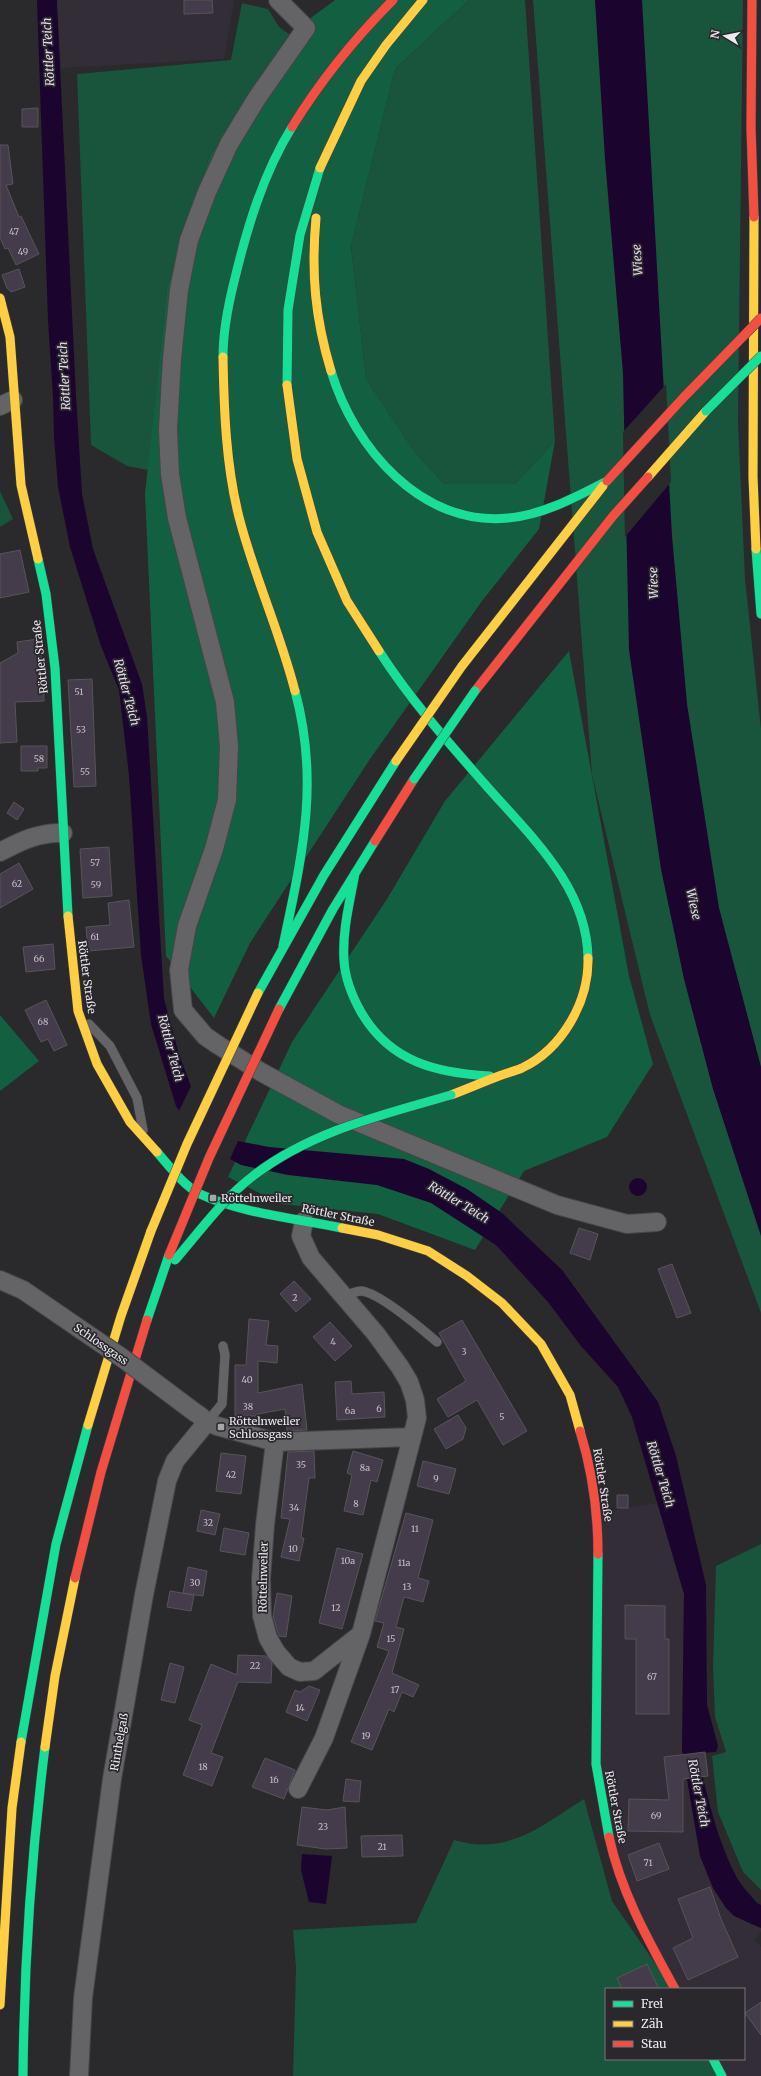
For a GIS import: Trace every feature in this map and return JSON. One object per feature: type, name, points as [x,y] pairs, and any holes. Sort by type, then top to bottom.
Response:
[{"type":"main road","points":[[282,946],[305,832],[308,797],[308,761],[301,711],[241,524],[226,439],[224,346],[237,264],[255,206],[277,152],[318,84],[346,49],[393,0]]},
{"type":"main road","points":[[172,1258],[248,1181],[284,1156],[316,1138],[451,1095],[522,1068],[554,1046],[571,1022],[586,990],[589,957],[584,925],[574,897],[553,863],[441,732],[386,663],[351,609],[335,578],[316,532],[301,484],[291,435],[286,381],[285,333],[290,282],[308,204],[322,164],[354,93],[395,33],[423,0]]},
{"type":"main road","points":[[752,0],[751,128],[754,182],[753,477],[755,541],[761,614]]},
{"type":"main road","points":[[754,182],[761,126]]},
{"type":"main road","points":[[322,164],[313,248],[315,305],[320,338],[330,370],[345,407],[369,448],[409,489],[434,504],[460,514],[493,519],[518,517],[542,511],[607,481]]},
{"type":"main road","name":"Röttler Straße","points":[[0,298],[10,337],[6,403],[21,486],[46,594],[54,661],[70,946],[78,1011],[97,1064],[130,1122],[176,1174],[199,1194],[246,1209],[378,1235],[428,1251],[467,1276],[502,1304],[541,1344],[570,1395],[588,1457],[598,1530],[596,1764],[599,1790],[615,1862],[627,1896],[642,1930],[674,1988]]},
{"type":"main road","points":[[0,2005],[12,1808],[23,1728],[56,1544],[93,1405],[121,1316],[151,1231],[187,1144],[258,993],[282,946],[343,842],[396,760],[462,666],[607,481],[684,397],[761,318]]},
{"type":"main road","points":[[23,2076],[23,2028],[28,1906],[40,1785],[58,1664],[82,1546],[112,1430],[162,1274],[172,1258],[209,1158],[279,1009],[355,872],[414,779],[475,691],[613,516],[706,412],[761,356]]},
{"type":"main road","points":[[355,872],[344,955],[346,974],[352,993],[363,1017],[392,1049],[413,1062],[433,1069],[465,1075],[499,1076]]},
{"type":"main road","points":[[714,2060],[722,2076]]},
{"type":"street","points":[[278,0],[306,28],[257,98],[229,144],[207,192],[189,240],[180,283],[172,359],[168,430],[170,474],[176,511],[223,695],[230,746],[226,800],[214,849],[187,926],[179,970],[183,1010],[205,1036],[218,1045],[261,1072],[338,1114],[557,1205],[627,1224],[657,1222]]},
{"type":"street","points":[[0,852],[27,837],[53,832],[63,833]]},
{"type":"street","points":[[298,1789],[324,1738],[361,1634],[417,1418],[415,1400],[409,1382],[376,1334],[311,1258],[301,1236],[304,1221]]},
{"type":"street","name":"Schlossgass","points":[[0,1280],[23,1290],[120,1357],[202,1418]]},
{"type":"street","points":[[202,1418],[275,1442],[412,1437]]},
{"type":"street","name":"Rinthelgaß","points":[[79,2076],[83,1998],[112,1779],[146,1588],[167,1481],[175,1461],[202,1418]]},
{"type":"street","name":"Röttelnweiler","points":[[275,1442],[265,1525],[261,1579],[262,1616],[268,1638],[276,1652],[290,1667],[300,1672],[314,1671],[361,1634]]},
{"type":"lane","points":[[78,1011],[110,1046],[137,1098],[145,1139]]},
{"type":"lane","points":[[343,1296],[362,1291],[382,1300],[412,1320],[437,1342]]},
{"type":"lane","points":[[202,1418],[222,1404],[225,1356],[222,1346]]},
{"type":"shaded area","points":[[57,0],[234,0],[224,59],[61,68]]},
{"type":"shaded area","points":[[658,1503],[684,1594],[682,1750],[746,1922],[761,1928],[761,1932],[755,1940],[761,1947],[761,2076],[722,2076],[714,2060],[745,2060],[745,1988],[674,1988],[642,1930],[599,1790],[596,1513]]},
{"type":"green space","points":[[335,0],[469,0],[395,69],[351,246],[366,379],[414,451],[444,484],[515,484],[555,441],[539,529],[482,601],[370,759],[250,943],[214,1018],[166,956],[145,494],[167,288],[209,157],[289,34]]},
{"type":"green space","points":[[469,0],[525,0],[555,441],[515,484],[444,484],[414,451],[366,379],[351,246],[395,69]]},
{"type":"green space","points":[[533,0],[743,0],[738,422],[745,579],[761,729],[761,1313],[650,1015],[592,775]]},
{"type":"green space","points":[[242,3],[268,9],[279,27],[289,34],[209,157],[167,288],[148,470],[127,466],[91,445],[77,74],[231,60]]},
{"type":"green space","points":[[0,491],[13,519],[0,527]]},
{"type":"green space","points":[[569,651],[629,976],[653,1064],[607,1137],[524,1171],[475,1250],[378,1214],[281,1204],[228,1177],[292,1042],[387,899],[445,801]]},
{"type":"green space","points":[[0,1015],[39,1061],[0,1091]]},
{"type":"green space","points":[[761,1544],[761,1890],[743,1872],[718,1812],[712,1756],[726,1752],[715,1717],[713,1667],[716,1566]]},
{"type":"green space","points":[[584,1799],[612,1901],[672,1988],[605,1988],[605,2060],[714,2060],[722,2076],[293,2076],[296,1968],[293,1930],[416,1923],[454,1840],[473,1844],[491,1844],[508,1841],[523,1836]]},
{"type":"water","name":"Röttler Teich","points":[[37,0],[57,0],[82,494],[93,549],[142,684],[147,717],[164,999],[178,1051],[194,1095],[208,1115],[238,1141],[269,1147],[404,1159],[429,1169],[467,1189],[502,1213],[562,1270],[658,1402],[676,1456],[706,1585],[707,1705],[718,1746],[716,1752],[698,1753],[708,1800],[723,1848],[738,1880],[757,1903],[761,1905],[761,1928],[734,1916],[726,1908],[713,1888],[700,1856],[682,1750],[684,1594],[632,1417],[618,1387],[581,1346],[548,1302],[496,1245],[431,1203],[377,1185],[288,1175],[241,1165],[201,1143],[176,1106],[151,1024],[141,955],[129,775],[119,690],[101,646],[70,547],[58,487],[48,320]]},
{"type":"water","name":"Wiese","points":[[595,0],[642,0],[672,536],[687,704],[719,908],[761,1067],[761,1236],[713,1089],[684,979],[661,869],[629,650],[623,373],[605,159]]},
{"type":"water","points":[[638,1178],[644,1181],[647,1187],[644,1193],[638,1196],[632,1193],[629,1187],[632,1181]]},
{"type":"water","points":[[302,1854],[332,1856],[326,1904],[309,1902],[301,1870]]},
{"type":"pier","points":[[666,384],[671,482],[625,537],[623,432]]},
{"type":"pier","points":[[192,1084],[195,1094],[209,1114],[239,1139],[229,1161],[199,1144],[178,1113]]},
{"type":"building","points":[[184,0],[212,0],[213,13],[184,14]]},
{"type":"building","points":[[38,108],[38,127],[22,127],[22,109]]},
{"type":"building","points":[[0,145],[8,145],[13,184],[6,185],[19,217],[21,216],[39,254],[16,265],[8,248],[5,249],[0,238]]},
{"type":"building","points":[[19,269],[25,287],[11,292],[7,288],[2,275]]},
{"type":"building","points":[[20,550],[29,592],[0,598],[0,554]]},
{"type":"building","points":[[38,639],[43,669],[44,701],[15,702],[17,742],[0,743],[0,663],[18,653],[17,642]]},
{"type":"building","points":[[92,679],[96,786],[74,787],[68,680]]},
{"type":"building","points":[[21,746],[47,746],[47,768],[38,768],[38,771],[21,771]]},
{"type":"building","points":[[14,802],[24,809],[17,820],[7,813]]},
{"type":"building","points":[[109,847],[112,896],[83,898],[80,849]]},
{"type":"building","points":[[19,863],[33,889],[0,908],[0,874]]},
{"type":"building","points":[[129,900],[134,947],[88,951],[86,927],[110,925],[108,903]]},
{"type":"building","points":[[53,944],[55,969],[26,972],[23,947]]},
{"type":"building","points":[[46,1000],[67,1045],[54,1051],[48,1039],[41,1042],[25,1010]]},
{"type":"building","points":[[579,1228],[598,1234],[590,1260],[570,1253]]},
{"type":"building","points":[[672,1264],[691,1313],[677,1318],[658,1269]]},
{"type":"building","points":[[294,1281],[311,1299],[296,1312],[280,1294]]},
{"type":"building","points":[[249,1319],[269,1321],[266,1345],[278,1346],[277,1363],[258,1361],[258,1393],[302,1384],[307,1430],[287,1431],[285,1409],[258,1414],[258,1416],[235,1416],[235,1365],[246,1365]]},
{"type":"building","points":[[462,1320],[527,1431],[503,1445],[477,1400],[448,1417],[437,1399],[466,1381],[439,1333]]},
{"type":"building","points":[[330,1322],[352,1346],[335,1361],[313,1337]]},
{"type":"building","points":[[351,1381],[352,1394],[384,1392],[385,1417],[337,1420],[335,1382]]},
{"type":"building","points":[[458,1415],[466,1428],[463,1439],[446,1449],[434,1429]]},
{"type":"building","points":[[314,1451],[315,1478],[309,1478],[301,1538],[304,1538],[299,1561],[281,1557],[290,1519],[281,1518],[288,1452]]},
{"type":"building","points":[[353,1451],[383,1460],[377,1482],[371,1480],[363,1515],[344,1511],[352,1475],[347,1473]]},
{"type":"building","points":[[221,1453],[246,1456],[241,1494],[216,1491]]},
{"type":"building","points":[[423,1461],[456,1469],[449,1494],[417,1486]]},
{"type":"building","points":[[617,1495],[628,1495],[628,1508],[617,1508]]},
{"type":"building","points":[[201,1510],[220,1514],[215,1535],[197,1531]]},
{"type":"building","points":[[406,1513],[433,1520],[418,1578],[429,1581],[423,1602],[404,1597],[396,1627],[404,1629],[392,1673],[419,1685],[413,1697],[402,1692],[394,1712],[389,1709],[372,1750],[351,1742],[389,1651],[377,1647],[384,1623],[375,1621]]},
{"type":"building","points":[[224,1528],[249,1533],[245,1555],[220,1551]]},
{"type":"building","points":[[337,1548],[363,1554],[342,1629],[319,1623]]},
{"type":"building","points":[[188,1567],[207,1571],[203,1596],[183,1593]]},
{"type":"building","points":[[170,1591],[194,1595],[191,1611],[167,1607]]},
{"type":"building","points":[[277,1593],[292,1596],[286,1637],[279,1636],[273,1616]]},
{"type":"building","points":[[625,1605],[665,1606],[665,1639],[669,1639],[669,1714],[636,1714],[636,1639],[625,1639]]},
{"type":"building","points":[[238,1655],[266,1656],[272,1663],[271,1683],[238,1682],[211,1753],[223,1757],[212,1786],[183,1775],[202,1725],[189,1720],[211,1664],[237,1675]]},
{"type":"building","points":[[170,1663],[184,1667],[175,1703],[161,1700]]},
{"type":"building","points":[[309,1686],[320,1690],[307,1721],[286,1712],[295,1690],[300,1692]]},
{"type":"building","points":[[705,1752],[708,1776],[683,1779],[683,1832],[628,1831],[629,1799],[669,1800],[664,1757]]},
{"type":"building","points":[[265,1758],[295,1770],[284,1799],[252,1787]]},
{"type":"building","points":[[346,1779],[361,1781],[359,1802],[343,1801]]},
{"type":"building","points":[[302,1807],[327,1810],[345,1807],[347,1848],[326,1849],[297,1845]]},
{"type":"building","points":[[402,1835],[403,1856],[362,1857],[361,1836]]},
{"type":"building","points":[[659,1843],[669,1869],[637,1881],[628,1855]]},
{"type":"building","points":[[710,1887],[721,1919],[738,1957],[688,1980],[673,1948],[693,1938],[678,1899]]},
{"type":"building","points":[[647,1964],[659,1988],[622,1988],[617,1978]]},
{"type":"building","points":[[761,2002],[761,2035],[745,2013]]},
{"type":"traffic: fast","points":[[223,357],[225,329],[230,300],[250,222],[264,182],[292,127]]},
{"type":"traffic: fast","points":[[287,385],[288,310],[300,235],[320,168]]},
{"type":"traffic: fast","points":[[706,411],[761,356]]},
{"type":"traffic: fast","points":[[331,371],[342,400],[356,428],[374,454],[396,477],[420,496],[447,510],[477,517],[508,518],[521,516],[547,509],[607,481]]},
{"type":"traffic: fast","points":[[756,549],[761,614]]},
{"type":"traffic: fast","points":[[38,559],[46,594],[55,668],[68,916]]},
{"type":"traffic: fast","points":[[379,651],[403,686],[429,719],[469,767],[536,841],[552,862],[578,907],[585,932],[588,958]]},
{"type":"traffic: fast","points":[[283,946],[302,850],[306,819],[306,757],[302,724],[295,691]]},
{"type":"traffic: fast","points":[[414,779],[475,691]]},
{"type":"traffic: fast","points":[[258,993],[324,875],[396,761]]},
{"type":"traffic: fast","points":[[279,1009],[333,909],[375,841]]},
{"type":"traffic: fast","points":[[355,873],[345,927],[344,960],[350,987],[361,1012],[373,1029],[386,1043],[416,1062],[451,1072],[490,1076]]},
{"type":"traffic: fast","points":[[175,1260],[232,1195],[253,1176],[275,1160],[299,1147],[348,1126],[451,1095]]},
{"type":"traffic: fast","points":[[157,1152],[177,1175],[194,1191],[216,1201],[251,1211],[342,1228]]},
{"type":"traffic: fast","points":[[147,1320],[169,1255]]},
{"type":"traffic: fast","points":[[21,1742],[56,1544],[88,1425]]},
{"type":"traffic: fast","points":[[598,1554],[596,1764],[609,1837]]},
{"type":"traffic: fast","points":[[23,2076],[29,1912],[45,1747]]},
{"type":"traffic: fast","points":[[714,2060],[722,2076]]},
{"type":"traffic: slow","points":[[320,168],[361,81],[386,45],[423,0]]},
{"type":"traffic: slow","points":[[754,217],[753,477],[756,549]]},
{"type":"traffic: slow","points":[[316,218],[314,277],[321,332],[331,371]]},
{"type":"traffic: slow","points":[[0,298],[10,337],[21,485],[38,559]]},
{"type":"traffic: slow","points":[[223,357],[226,438],[231,478],[239,517],[295,691]]},
{"type":"traffic: slow","points":[[287,385],[297,459],[317,532],[347,601],[379,651]]},
{"type":"traffic: slow","points":[[648,477],[706,411]]},
{"type":"traffic: slow","points":[[462,666],[603,486]]},
{"type":"traffic: slow","points":[[396,761],[462,666]]},
{"type":"traffic: slow","points":[[68,916],[78,1011],[97,1064],[130,1122],[157,1152]]},
{"type":"traffic: slow","points":[[451,1095],[522,1068],[536,1060],[549,1049],[561,1036],[578,1007],[584,991],[588,958]]},
{"type":"traffic: slow","points":[[151,1231],[187,1144],[258,993]]},
{"type":"traffic: slow","points":[[342,1228],[378,1235],[428,1251],[467,1276],[502,1303],[541,1344],[570,1395],[580,1431]]},
{"type":"traffic: slow","points":[[88,1425],[121,1316],[151,1231]]},
{"type":"traffic: slow","points":[[45,1747],[55,1676],[75,1578]]},
{"type":"traffic: slow","points":[[0,2005],[12,1808],[21,1742]]},
{"type":"traffic: jam","points":[[292,127],[326,76],[393,0]]},
{"type":"traffic: jam","points":[[752,0],[751,128],[754,217]]},
{"type":"traffic: jam","points":[[607,481],[684,397],[761,318]]},
{"type":"traffic: jam","points":[[475,691],[613,516],[648,477]]},
{"type":"traffic: jam","points":[[375,841],[414,779]]},
{"type":"traffic: jam","points":[[169,1255],[209,1158],[279,1009]]},
{"type":"traffic: jam","points":[[75,1578],[101,1472],[147,1320]]},
{"type":"traffic: jam","points":[[580,1431],[594,1492],[598,1554]]},
{"type":"traffic: jam","points":[[609,1837],[614,1857],[636,1915],[674,1988]]},
{"type":"place","name":"Röttelnweiler","points":[[213,1198]]},
{"type":"place","name":"Röttelnweiler Schlossgass","points":[[221,1427]]}]
